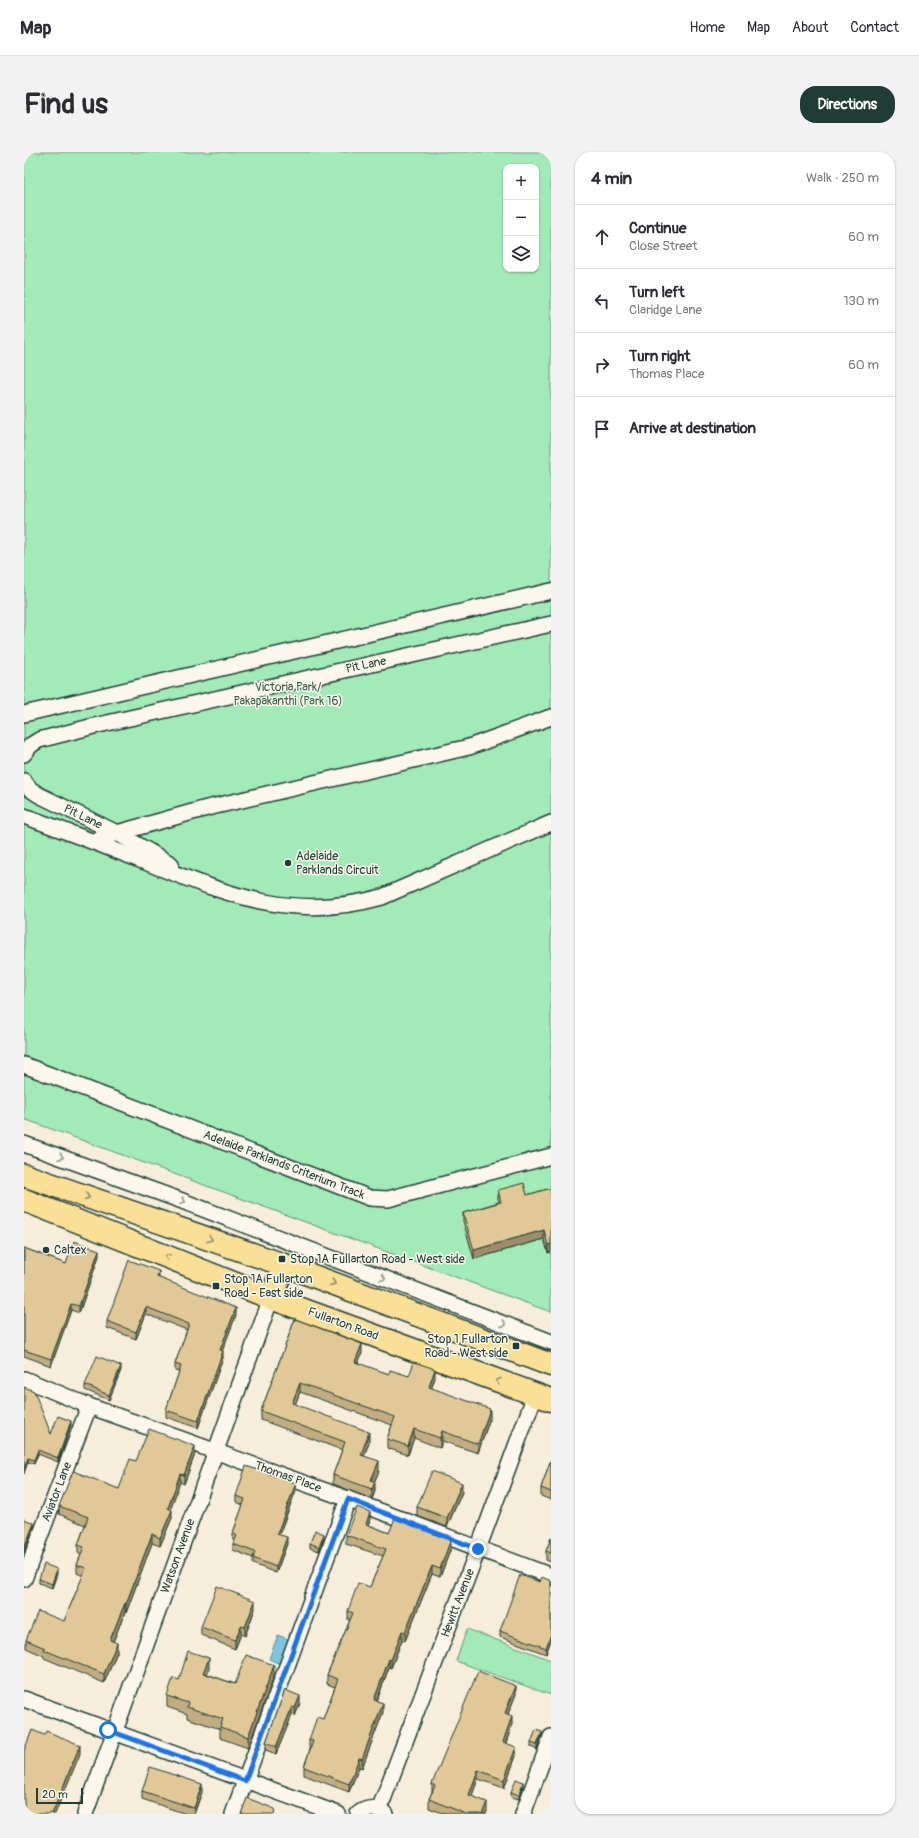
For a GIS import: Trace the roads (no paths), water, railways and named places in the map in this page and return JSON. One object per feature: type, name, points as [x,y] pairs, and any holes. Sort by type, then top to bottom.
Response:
[{"type":"highway","points":[[24,1175],[284,1265],[548,1364],[543,1397]]},
{"type":"highway","name":"Fullarton Road","points":[[24,1200],[271,1298],[543,1397]]},
{"type":"highway","points":[[271,1298],[284,1265]]},
{"type":"street","points":[[24,714],[551,591]]},
{"type":"street","name":"Pit Lane","points":[[24,754],[31,745],[39,740],[94,726],[551,624]]},
{"type":"street","points":[[94,841],[117,833],[207,808],[469,746],[551,717]]},
{"type":"street","name":"Pit Lane","points":[[24,781],[30,789],[39,795],[117,833],[207,887]]},
{"type":"street","points":[[24,816],[94,841],[207,887],[243,898],[290,907],[322,907],[355,904],[382,897],[551,823]]},
{"type":"street","name":"Adelaide Parklands Criterium Track","points":[[24,1065],[370,1198],[381,1200],[551,1156]]},
{"type":"street","points":[[24,1144],[177,1199],[551,1342]]},
{"type":"street","name":"Watson Avenue","points":[[85,1814],[271,1298]]},
{"type":"street","name":"Thomas Place","points":[[24,1379],[89,1406],[348,1499],[551,1576]]},
{"type":"street","name":"Hewitt Avenue","points":[[382,1812],[478,1549],[543,1397]]},
{"type":"street","name":"Aviator Lane","points":[[24,1579],[89,1406]]},
{"type":"street","points":[[233,1814],[348,1499]]},
{"type":"street","points":[[24,1699],[338,1814]]},
{"type":"street","points":[[523,1814],[551,1736]]},
{"type":"street","points":[[358,1814],[369,1808],[382,1812]]},
{"type":"water","points":[[278,1635],[290,1640],[280,1664],[269,1659]]},
{"type":"place","name":"Adelaide Parklands Circuit","points":[[288,863]]},
{"type":"place","name":"Caltex","points":[[46,1250]]},
{"type":"place","name":"Stop 1A Fullarton Road - West side","points":[[282,1259]]},
{"type":"place","name":"Stop 1A Fullarton Road - East side","points":[[216,1286]]},
{"type":"place","name":"Stop 1 Fullarton Road - West side","points":[[516,1346]]},
{"type":"park label","name":"Victoria Park/ Pakapakanthi (Park 16)","points":[[288,694]]}]
